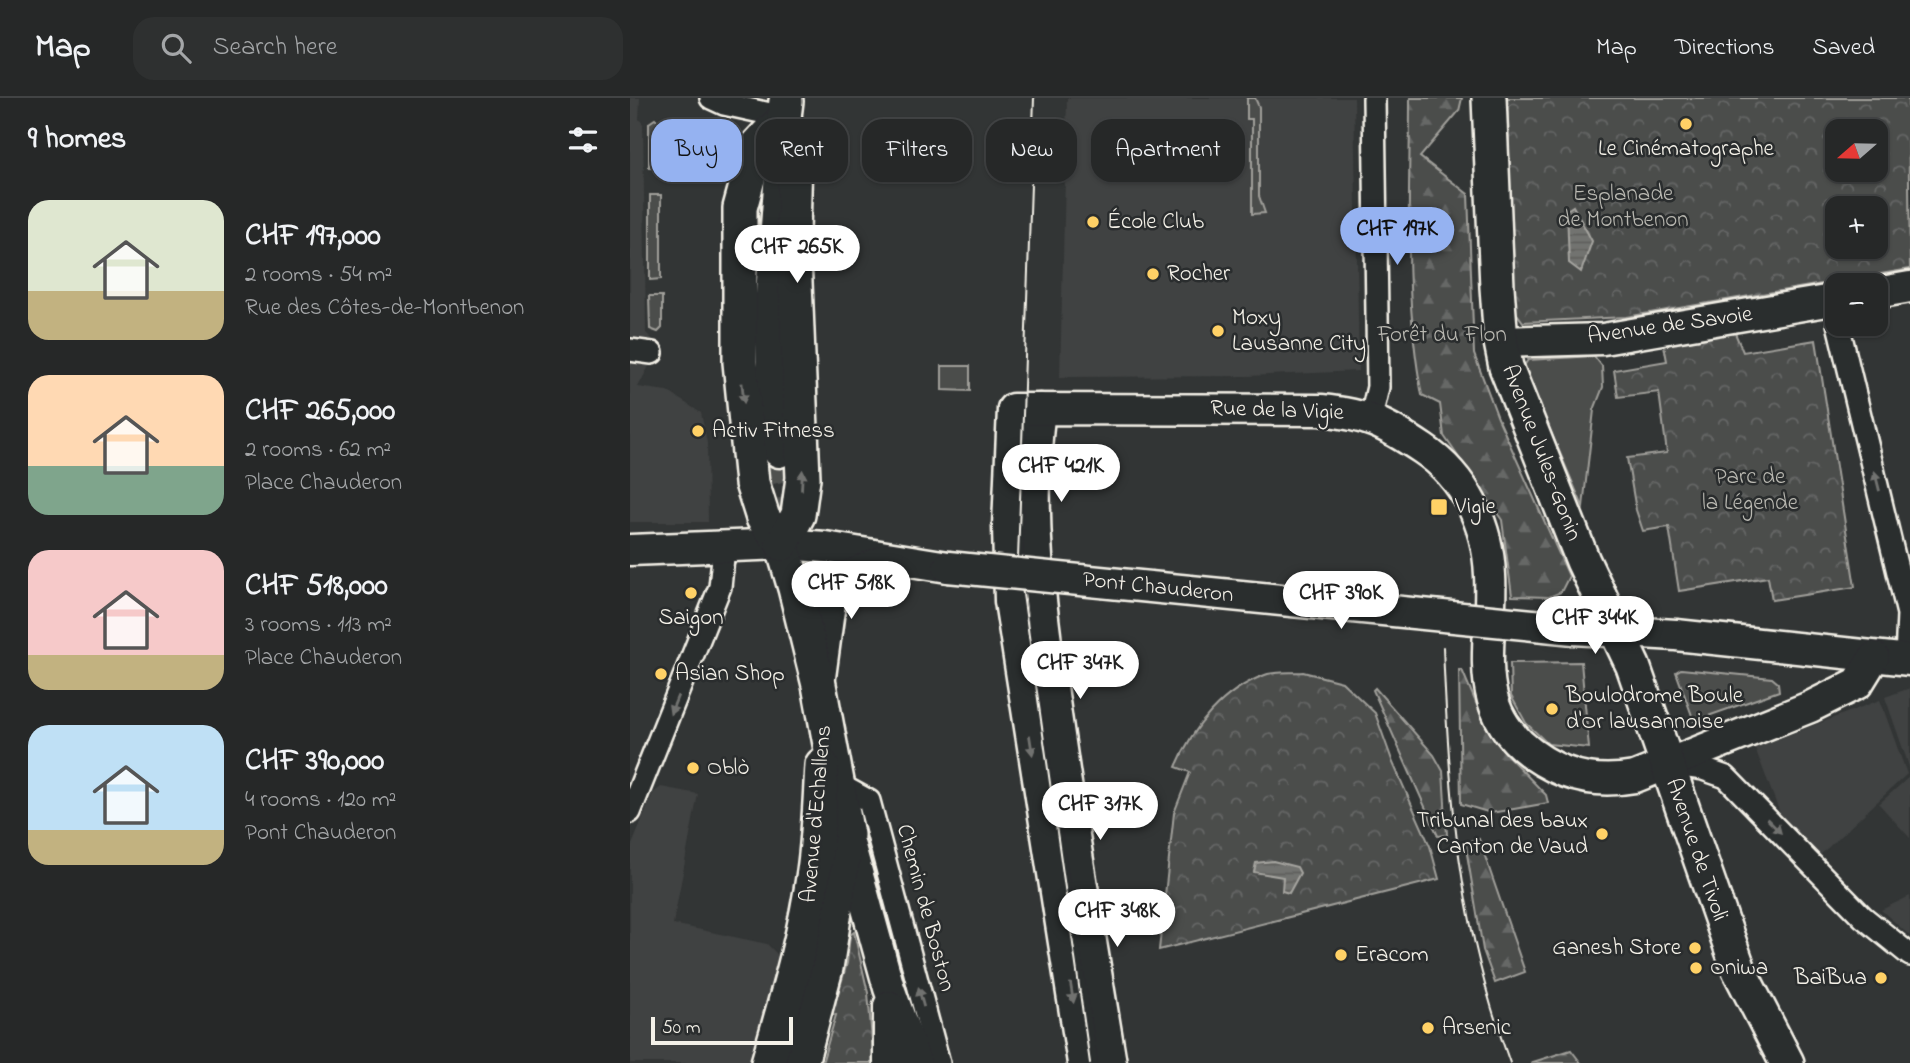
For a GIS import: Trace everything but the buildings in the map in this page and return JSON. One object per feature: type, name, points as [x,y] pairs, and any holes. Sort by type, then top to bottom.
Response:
[{"type":"main road","name":"Avenue Jules-Gonin","points":[[1489,98],[1501,342],[1506,368],[1583,561],[1618,632]]},
{"type":"main road","points":[[782,544],[798,515],[803,478],[793,233],[795,155],[785,108]]},
{"type":"main road","points":[[785,108],[757,146],[740,208],[740,362],[752,483],[763,518],[782,544],[822,699]]},
{"type":"main road","name":"Avenue de Tivoli","points":[[1618,632],[1667,763],[1739,971],[1787,1063]]},
{"type":"main road","name":"Avenue d'Echallens","points":[[768,1063],[812,966],[847,835],[822,699]]},
{"type":"main road","name":"Avenue d'Echallens","points":[[801,1063],[812,966],[822,699]]},
{"type":"main road","points":[[784,1063],[812,966]]},
{"type":"street","points":[[711,98],[724,104],[785,108],[771,308],[772,376],[779,452]]},
{"type":"street","points":[[1371,417],[1378,387],[1374,105]]},
{"type":"street","points":[[1888,291],[1910,287]]},
{"type":"street","name":"Avenue de Savoie","points":[[1501,342],[1602,339],[1825,312]]},
{"type":"street","points":[[1842,336],[1908,614],[1908,660]]},
{"type":"street","points":[[630,350],[652,353]]},
{"type":"street","points":[[1027,409],[1007,526],[1010,601],[1083,1063]]},
{"type":"street","points":[[1027,409],[1039,597],[1078,866],[1111,1063]]},
{"type":"street","name":"Rue de la Vigie","points":[[1027,409],[1321,410],[1371,417],[1437,458],[1452,472],[1478,518],[1488,553],[1490,578],[1487,670],[1496,706],[1510,733],[1528,752],[1559,771],[1578,777],[1594,780],[1623,779],[1810,707],[1858,683],[1874,657]]},
{"type":"street","name":"Pont Chauderon","points":[[630,550],[782,544],[825,547],[948,567],[1908,660]]},
{"type":"street","points":[[630,812],[638,770],[720,587],[724,548]]},
{"type":"street","points":[[822,699],[831,594],[845,577],[889,558]]},
{"type":"street","points":[[1667,763],[1703,769],[1726,778],[1863,917],[1910,954]]},
{"type":"street","name":"Chemin de Boston","points":[[838,784],[869,801],[939,1063]]},
{"type":"street","points":[[847,835],[889,988],[916,1063]]},
{"type":"street","points":[[889,988],[889,1063]]},
{"type":"shaded area","points":[[630,98],[640,98],[639,119],[643,124],[646,333],[654,341],[650,364],[638,387],[667,391],[701,413],[707,443],[708,522],[630,522]]},
{"type":"shaded area","points":[[1067,98],[1354,98],[1359,371],[1248,376],[1060,377],[1065,182],[1077,182],[1077,119],[1066,119]]},
{"type":"shaded area","points":[[1573,206],[1592,241],[1581,272],[1569,263],[1567,210]]},
{"type":"shaded area","points":[[1910,688],[1910,769],[1885,697]]},
{"type":"shaded area","points":[[1880,700],[1907,774],[1819,856],[1781,816],[1755,748]]},
{"type":"shaded area","points":[[1910,776],[1910,838],[1879,804]]},
{"type":"shaded area","points":[[661,787],[698,794],[673,924],[767,944],[778,955],[780,962],[750,1063],[630,1063],[630,850],[653,793]]},
{"type":"shaded area","points":[[1273,861],[1297,867],[1300,873],[1289,893],[1282,891],[1283,877],[1254,872],[1256,863]]},
{"type":"shaded area","points":[[1910,896],[1910,936],[1881,910]]},
{"type":"green space","points":[[1247,98],[1255,98],[1259,107],[1259,196],[1265,213],[1252,214],[1252,119],[1247,119]]},
{"type":"green space","name":"Forêt du Flon","points":[[1410,98],[1462,98],[1459,111],[1420,157],[1468,194],[1474,354],[1498,418],[1569,576],[1561,592],[1549,597],[1512,596],[1502,520],[1444,436],[1440,404],[1422,395],[1410,284]]},
{"type":"green space","name":"Esplanade de Montbenon","points":[[1507,98],[1908,98],[1910,269],[1886,273],[1825,273],[1825,283],[1626,317],[1523,322],[1515,311]]},
{"type":"green space","points":[[651,122],[651,168],[649,168]]},
{"type":"green space","points":[[650,195],[661,195],[661,279],[650,280]]},
{"type":"green space","points":[[649,296],[662,296],[662,328],[658,332],[650,329]]},
{"type":"green space","name":"Parc de la Légende","points":[[1735,333],[1743,352],[1816,340],[1855,587],[1772,600],[1768,577],[1679,591],[1669,527],[1643,531],[1636,510],[1627,458],[1667,453],[1659,392],[1618,397],[1614,370],[1667,361],[1664,345]]},
{"type":"green space","points":[[1594,356],[1602,366],[1603,387],[1594,410],[1583,507],[1523,367],[1528,360]]},
{"type":"green space","points":[[942,366],[970,366],[970,391],[942,390]]},
{"type":"green space","name":"Boulodrome Boule d'Or lausannoise","points":[[1581,662],[1589,748],[1548,744],[1526,723],[1511,696],[1510,663]]},
{"type":"green space","points":[[1681,669],[1772,678],[1778,683],[1779,691],[1694,721],[1676,672]]},
{"type":"green space","points":[[1459,670],[1462,670],[1485,724],[1506,754],[1546,795],[1548,803],[1491,813],[1461,804]]},
{"type":"green space","points":[[1303,672],[1342,682],[1375,713],[1393,763],[1430,846],[1439,879],[1159,950],[1174,813],[1190,772],[1176,767],[1183,752],[1211,712],[1236,690],[1269,674]]},
{"type":"green space","points":[[1375,688],[1434,755],[1443,771],[1447,835],[1438,836],[1373,690]]},
{"type":"green space","points":[[1479,839],[1525,972],[1495,983],[1483,950],[1465,842]]},
{"type":"green space","points":[[854,932],[868,993],[874,1063],[822,1063],[836,1015],[832,1014],[847,963],[850,935]]},
{"type":"green space","points":[[1571,1050],[1581,1063],[1530,1063]]},
{"type":"tunnel","points":[[779,452],[794,521]]},
{"type":"tram line","points":[[1034,98],[1018,559],[1090,1063]]},
{"type":"tram line","points":[[1443,647],[1449,755],[1459,858],[1478,959],[1510,1063]]},
{"type":"place","name":"Le Cinématographe","points":[[1686,124]]},
{"type":"place","name":"École Club","points":[[1093,222]]},
{"type":"place","name":"Rocher","points":[[1153,274]]},
{"type":"place","name":"Moxy Lausanne City","points":[[1218,331]]},
{"type":"place","name":"Activ Fitness","points":[[698,431]]},
{"type":"place","name":"Vigie","points":[[1439,507]]},
{"type":"place","name":"Saigon","points":[[691,593]]},
{"type":"place","name":"Asian Shop","points":[[661,674]]},
{"type":"place","name":"Boulodrome Boule d'Or lausannoise","points":[[1552,709]]},
{"type":"place","name":"Oblò","points":[[693,768]]},
{"type":"place","name":"Tribunal des baux Canton de Vaud","points":[[1602,834]]},
{"type":"place","name":"Ganesh Store","points":[[1695,948]]},
{"type":"place","name":"Eracom","points":[[1341,955]]},
{"type":"place","name":"Oniwa","points":[[1696,968]]},
{"type":"place","name":"BaiBua","points":[[1881,978]]},
{"type":"place","name":"Arsenic","points":[[1428,1028]]}]
